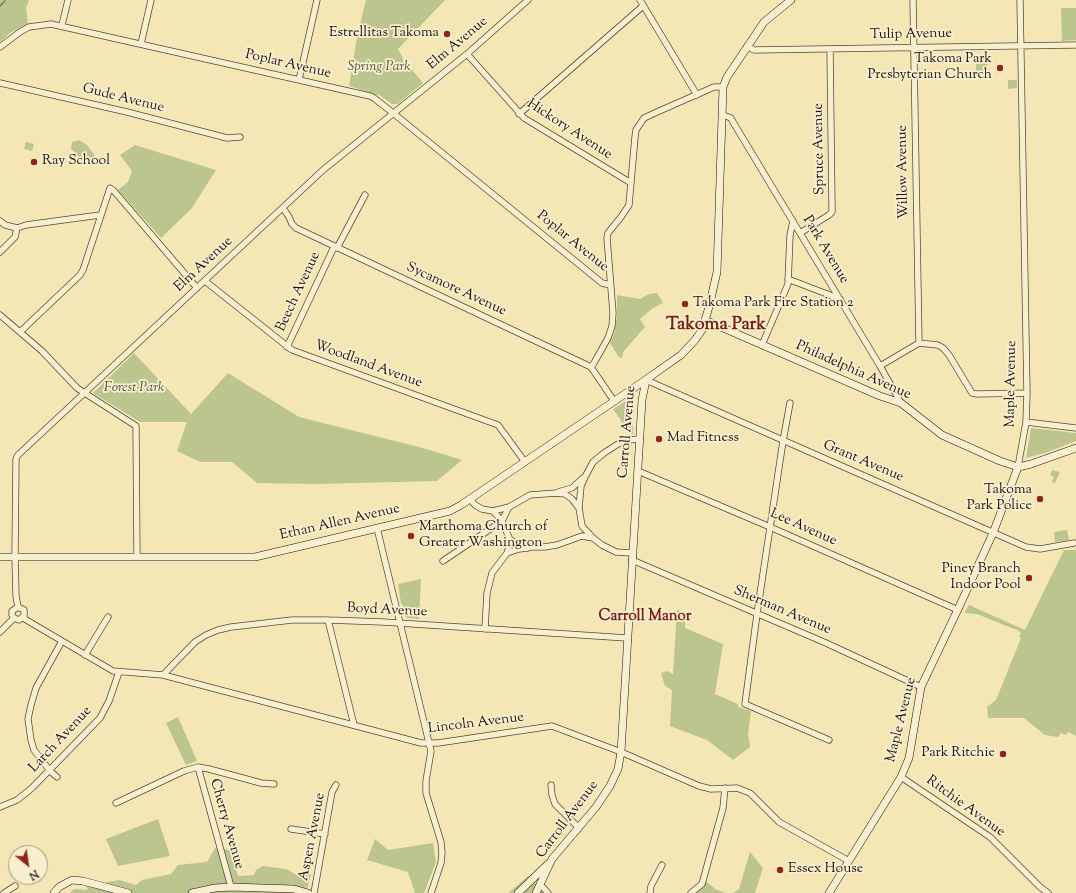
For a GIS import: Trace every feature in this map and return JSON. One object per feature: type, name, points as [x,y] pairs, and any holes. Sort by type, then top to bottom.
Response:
[{"type":"main road","name":"Carroll Avenue","points":[[536,893],[552,859],[595,808],[610,786],[618,770],[621,752],[642,400],[646,380],[681,355],[696,340],[702,330],[717,272],[723,88],[727,77],[764,22],[791,0]]},
{"type":"main road","name":"Philadelphia Avenue","points":[[705,320],[880,396],[901,403],[942,435],[1000,461],[1018,467]]},
{"type":"main road","name":"Ethan Allen Avenue","points":[[0,557],[255,557],[450,511],[646,380]]},
{"type":"main road","points":[[1018,467],[1076,448]]},
{"type":"main road","name":"Maple Avenue","points":[[829,893],[901,777],[909,758],[921,687],[993,533],[1018,467]]},
{"type":"main road","points":[[518,893],[552,859]]},
{"type":"main road","points":[[54,893],[59,887],[72,880],[83,881],[128,893]]},
{"type":"main road","points":[[192,893],[215,888],[231,887],[294,890],[308,893]]},
{"type":"street","points":[[62,25],[68,0]]},
{"type":"street","points":[[141,44],[151,0]]},
{"type":"street","points":[[299,80],[317,0]]},
{"type":"street","name":"Elm Avenue","points":[[18,607],[16,596],[16,459],[18,455],[323,170],[466,54],[528,0]]},
{"type":"street","points":[[640,0],[697,95]]},
{"type":"street","name":"Willow Avenue","points":[[913,0],[918,343]]},
{"type":"street","name":"Maple Avenue","points":[[1018,467],[1026,422],[1027,393],[1020,0]]},
{"type":"street","points":[[519,114],[643,6]]},
{"type":"street","name":"Poplar Avenue","points":[[0,47],[20,32],[29,28],[52,24],[62,25],[370,96],[602,283],[610,285]]},
{"type":"street","name":"Tulip Avenue","points":[[747,46],[754,50],[1076,45]]},
{"type":"street","name":"Spruce Avenue","points":[[800,233],[832,212],[830,49]]},
{"type":"street","name":"Hickory Avenue","points":[[466,54],[524,118],[631,184]]},
{"type":"street","name":"Gude Avenue","points":[[0,83],[127,112],[227,138],[240,138]]},
{"type":"street","points":[[614,401],[591,367],[608,338],[612,326],[613,313],[607,238],[608,233],[622,217],[629,205],[636,130],[644,118],[714,87],[723,88]]},
{"type":"street","name":"Park Avenue","points":[[723,116],[731,118],[901,403]]},
{"type":"street","points":[[20,332],[80,275],[83,270],[110,188],[197,288]]},
{"type":"street","name":"Beech Avenue","points":[[287,347],[335,247],[365,195]]},
{"type":"street","name":"Sycamore Avenue","points":[[282,208],[296,228],[591,367]]},
{"type":"street","points":[[0,221],[5,225],[17,228],[26,225],[100,215]]},
{"type":"street","points":[[762,344],[788,284],[790,235],[793,221]]},
{"type":"street","points":[[0,252],[16,237],[17,228]]},
{"type":"street","points":[[788,279],[840,299]]},
{"type":"street","name":"Woodland Avenue","points":[[205,281],[292,350],[498,425],[525,462]]},
{"type":"street","points":[[0,315],[42,351],[77,388],[136,426],[137,557]]},
{"type":"street","points":[[880,366],[918,343],[938,345],[944,348],[972,392],[977,394],[1027,393]]},
{"type":"street","name":"Grant Avenue","points":[[646,380],[1017,543],[1033,549],[1074,543]]},
{"type":"street","points":[[790,403],[770,527],[745,704],[829,740]]},
{"type":"street","points":[[1026,422],[1076,428]]},
{"type":"street","points":[[507,553],[531,547],[557,545],[579,533],[582,526],[579,508],[581,486],[593,462],[618,444],[628,440],[640,439]]},
{"type":"street","name":"Lee Avenue","points":[[638,471],[770,527],[958,610]]},
{"type":"street","points":[[556,493],[572,488],[585,477]]},
{"type":"street","points":[[470,499],[475,506],[493,512],[509,507],[530,495],[556,493],[565,494],[572,499],[579,508]]},
{"type":"street","points":[[443,561],[502,523],[509,507]]},
{"type":"street","points":[[485,629],[487,593],[492,573],[507,553],[510,544],[510,540],[502,523],[493,512]]},
{"type":"street","name":"Sherman Avenue","points":[[582,526],[602,545],[616,552],[632,556],[757,614],[826,643],[921,687]]},
{"type":"street","points":[[377,528],[430,743],[431,751],[426,781],[426,793],[441,842],[442,853],[441,863],[431,893]]},
{"type":"street","points":[[570,539],[582,536],[593,538]]},
{"type":"street","points":[[510,540],[520,545],[531,547]]},
{"type":"street","points":[[18,607],[24,610],[25,614],[23,618],[19,620],[14,618],[12,611],[18,607]]},
{"type":"street","points":[[85,655],[108,617]]},
{"type":"street","points":[[0,632],[14,618]]},
{"type":"street","name":"Lincoln Avenue","points":[[23,618],[113,671],[163,675],[421,743],[438,743],[552,726],[621,752],[699,786],[711,789],[737,788],[750,793],[779,822],[849,861]]},
{"type":"street","name":"Boyd Avenue","points":[[163,675],[195,642],[206,635],[231,627],[292,620],[328,620],[627,638]]},
{"type":"street","points":[[328,620],[354,725]]},
{"type":"street","points":[[57,777],[50,771],[34,750],[30,740],[28,719],[36,688],[41,676],[62,641]]},
{"type":"street","name":"Larch Avenue","points":[[0,807],[17,800],[32,788],[100,718],[109,701],[119,672]]},
{"type":"street","points":[[116,803],[184,771],[198,767],[261,784],[274,784]]},
{"type":"street","name":"Cherry Avenue","points":[[198,767],[231,887]]},
{"type":"street","name":"Ritchie Avenue","points":[[901,777],[990,837],[1038,886],[1048,893]]},
{"type":"street","name":"Aspen Avenue","points":[[314,893],[332,792],[336,785]]},
{"type":"street","points":[[551,785],[555,804],[579,828]]},
{"type":"street","points":[[691,893],[702,884],[723,808],[725,788]]},
{"type":"street","points":[[291,829],[325,834]]},
{"type":"street","points":[[650,893],[651,886],[662,864]]},
{"type":"street","points":[[540,884],[548,893]]},
{"type":"street","points":[[4,893],[15,886]]},
{"type":"green space","points":[[0,0],[29,0],[26,8],[28,24],[10,33],[0,42]]},
{"type":"green space","name":"Spring Park","points":[[366,0],[445,0],[398,49],[404,60],[423,83],[398,104],[392,104],[381,96],[349,86],[357,37]]},
{"type":"green space","points":[[1061,8],[1076,8],[1076,40],[1062,41]]},
{"type":"green space","points":[[976,58],[987,58],[988,72],[985,74],[976,74]]},
{"type":"green space","points":[[1008,80],[1017,80],[1017,88],[1008,89]]},
{"type":"green space","points":[[79,140],[87,145],[95,156],[92,160],[81,158],[71,149],[72,142]]},
{"type":"green space","points":[[26,142],[34,144],[32,151],[24,149]]},
{"type":"green space","points":[[135,145],[216,170],[192,208],[161,238],[118,190],[128,182],[132,171],[120,155]]},
{"type":"green space","points":[[657,293],[663,303],[653,308],[640,319],[645,327],[623,352],[622,358],[619,357],[610,343],[614,333],[617,317],[617,295],[640,299],[649,294]]},
{"type":"green space","name":"Forest Park","points":[[134,353],[191,414],[228,373],[299,417],[423,448],[462,460],[437,481],[316,484],[257,483],[232,462],[200,462],[177,451],[187,422],[140,422],[93,393]]},
{"type":"green space","points":[[629,398],[634,401],[632,416],[633,434],[631,435],[613,409]]},
{"type":"green space","points":[[1031,428],[1076,433],[1076,441],[1045,453],[1026,458]]},
{"type":"green space","points":[[1052,470],[1060,472],[1055,483],[1052,482],[1054,477],[1050,475]]},
{"type":"green space","points":[[1067,530],[1069,540],[1055,542],[1054,532]]},
{"type":"green space","points":[[1064,550],[1076,550],[1076,736],[1068,732],[1066,735],[1061,733],[1058,737],[1045,735],[1024,718],[988,718],[987,707],[996,700],[1021,638],[1019,636],[1021,634],[1019,631],[977,614],[964,613],[969,605],[1025,630]]},
{"type":"green space","points":[[421,579],[419,619],[407,618],[401,603],[398,584]]},
{"type":"green space","points":[[677,610],[685,613],[685,628],[723,644],[715,694],[738,704],[738,707],[751,711],[748,734],[750,747],[733,760],[707,740],[670,726],[672,690],[665,686],[661,673],[667,671],[673,674]]},
{"type":"green space","points":[[178,717],[197,761],[186,765],[166,723]]},
{"type":"green space","points":[[158,819],[170,856],[118,866],[106,839]]},
{"type":"green space","points":[[375,839],[388,850],[433,843],[436,862],[424,893],[415,893],[408,872],[367,860]]},
{"type":"green space","points":[[215,848],[230,850],[238,876],[254,875],[256,870],[263,866],[286,869],[295,874],[311,874],[306,893],[70,893],[74,889],[88,890],[86,886],[119,880],[136,885],[142,880],[171,874],[178,865],[207,862]]},
{"type":"green space","points":[[750,852],[763,868],[755,893],[733,893],[739,889]]},
{"type":"green space","points":[[528,876],[545,893],[508,893]]},
{"type":"green space","points":[[706,881],[715,889],[726,893],[693,893]]},
{"type":"waterway","points":[[0,6],[5,1]]},
{"type":"place","name":"Estrellitas Takoma","points":[[447,34]]},
{"type":"place","name":"Takoma Park Presbyterian Church","points":[[1000,68]]},
{"type":"place","name":"Ray School","points":[[34,162]]},
{"type":"place","name":"Takoma Park Fire Station 2","points":[[685,304]]},
{"type":"place","name":"Mad Fitness","points":[[659,439]]},
{"type":"place","name":"Takoma Park Police","points":[[1040,499]]},
{"type":"place","name":"Marthoma Church of Greater Washington","points":[[411,536]]},
{"type":"place","name":"Piney Branch Indoor Pool","points":[[1029,578]]},
{"type":"place","name":"Park Ritchie","points":[[1003,754]]},
{"type":"place","name":"Essex House","points":[[780,870]]},
{"type":"district","name":"Takoma Park","points":[[716,326]]},
{"type":"district","name":"Carroll Manor","points":[[645,617]]}]
